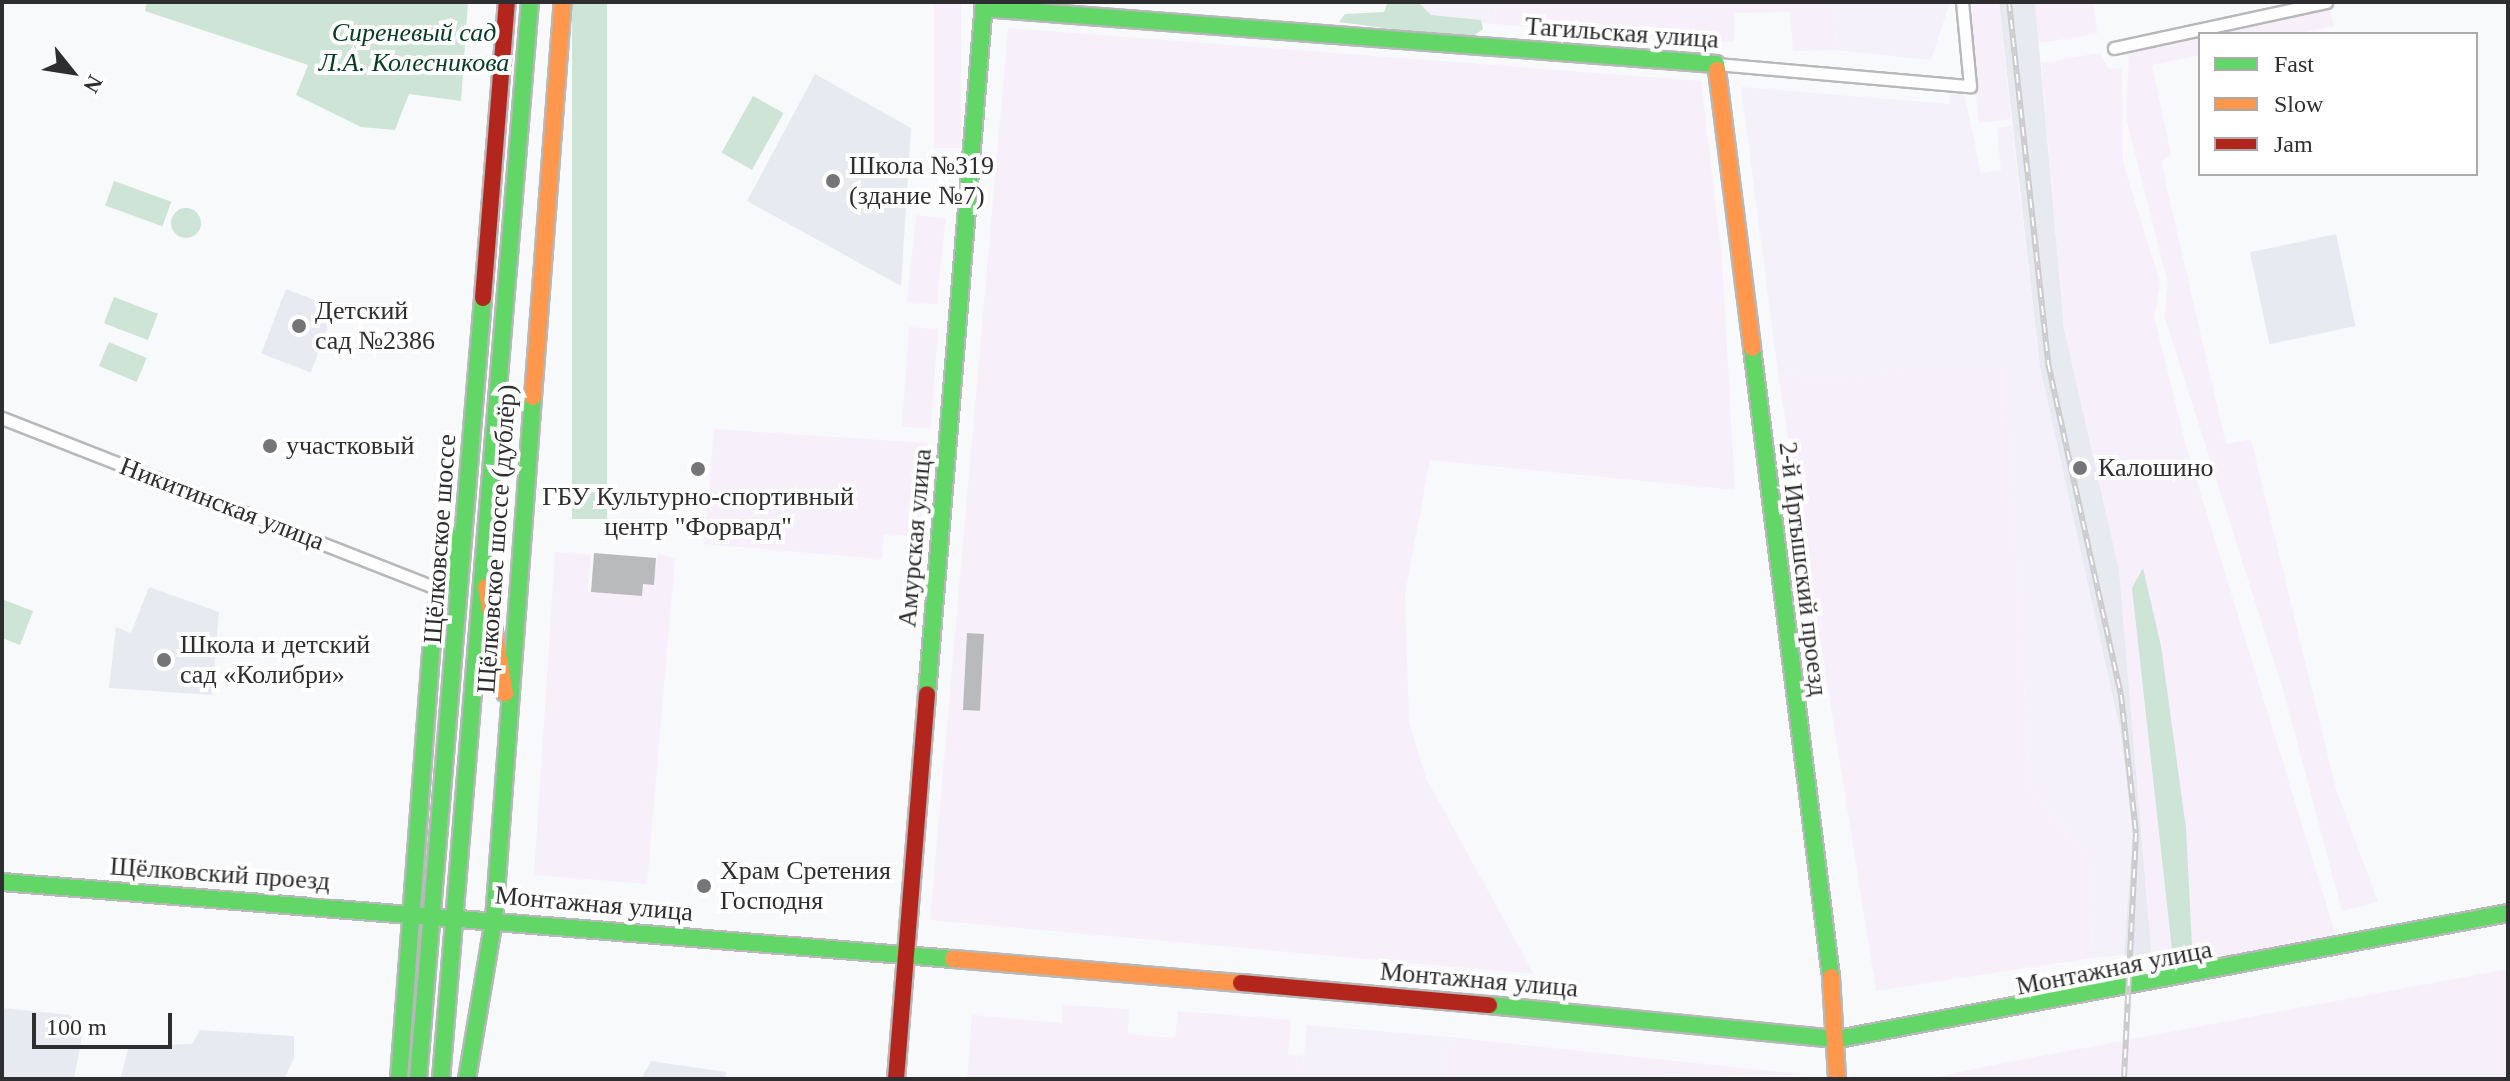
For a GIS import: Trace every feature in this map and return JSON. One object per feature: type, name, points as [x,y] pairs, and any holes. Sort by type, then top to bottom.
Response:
[{"type":"street","name":"Щёлковское шоссе","points":[[418,1079],[435,914],[507,2]]},
{"type":"street","name":"Щёлковское шоссе","points":[[441,1079],[457,917],[530,2]]},
{"type":"street","name":"Щёлковское шоссе (дублёр)","points":[[467,1079],[494,920],[563,2]]},
{"type":"street","name":"Тагильская улица","points":[[984,5],[1970,86],[1962,2]]},
{"type":"street","points":[[2114,48],[2326,2]]},
{"type":"street","name":"Амурская улица","points":[[896,1079],[984,5]]},
{"type":"street","name":"2-й Иртышский проезд","points":[[1716,64],[1838,1039],[1837,1079]]},
{"type":"street","name":"Никитинская улица","points":[[2,418],[442,590]]},
{"type":"street","name":"Щёлковское шоссе (дублёр)","points":[[399,1079],[442,590],[468,485]]},
{"type":"street","points":[[485,576],[508,703]]},
{"type":"street","name":"Щёлковский проезд","points":[[2,882],[435,914]]},
{"type":"street","name":"Монтажная улица","points":[[435,914],[1838,1039],[2508,913]]},
{"type":"shaded area","points":[[934,2],[961,2],[961,148],[934,148]]},
{"type":"shaded area","points":[[1421,2],[1496,2],[1495,24],[1422,17]]},
{"type":"shaded area","points":[[1496,2],[1834,2],[1836,50],[1793,51],[1790,12],[1735,13],[1734,42],[1495,24]]},
{"type":"shaded area","points":[[1834,2],[1950,2],[1931,60],[1836,50]]},
{"type":"shaded area","points":[[1974,2],[1999,2],[2011,119],[1979,123],[1968,24]]},
{"type":"shaded area","name":"Калошино","points":[[1999,2],[2035,2],[2064,329],[2119,570],[2152,960],[2124,955],[2133,834],[2120,729],[2040,367]]},
{"type":"shaded area","points":[[2035,2],[2094,2],[2097,34],[2039,43]]},
{"type":"shaded area","points":[[2330,7],[2334,26],[2306,32],[2221,32]]},
{"type":"shaded area","points":[[1008,28],[1701,81],[1722,258],[1735,490],[1430,460],[1405,594],[1409,722],[1426,778],[1534,974],[930,920]]},
{"type":"shaded area","points":[[2198,37],[2198,55],[2152,65],[2171,154],[2161,162],[2226,444],[2251,439],[2336,789],[2378,902],[2342,911],[2284,693],[2164,315],[2168,284],[2126,118],[2129,52]]},
{"type":"shaded area","points":[[2100,53],[2109,69],[2122,68],[2123,162],[2160,283],[2154,316],[2185,442],[2336,936],[2210,963],[2152,960],[2119,570],[2064,329],[2041,63]]},
{"type":"shaded area","name":"Школа №319 (здание №7)","points":[[815,74],[911,128],[901,286],[747,201]]},
{"type":"shaded area","points":[[1741,87],[1949,104],[1950,90],[1964,93],[1981,173],[2001,170],[1997,128],[2012,126],[2040,367],[2120,729],[2133,834],[2124,955],[2092,958],[2090,856],[2031,792],[2004,367],[1821,379],[1778,373]]},
{"type":"shaded area","points":[[916,215],[946,218],[937,305],[907,302]]},
{"type":"shaded area","points":[[2336,234],[2356,326],[2269,344],[2250,252]]},
{"type":"shaded area","name":"Детский сад №2386","points":[[286,289],[335,308],[311,372],[261,353]]},
{"type":"shaded area","points":[[909,327],[938,329],[931,429],[902,427]]},
{"type":"shaded area","points":[[2004,366],[2031,792],[2090,856],[2092,958],[1876,991],[1778,373],[1821,379]]},
{"type":"shaded area","points":[[714,429],[928,443],[920,537],[884,534],[882,559],[704,544]]},
{"type":"shaded area","points":[[555,552],[591,555],[588,592],[641,596],[643,584],[654,584],[658,553],[675,559],[647,884],[534,875]]},
{"type":"shaded area","name":"Школа и детский сад «Колибри»","points":[[149,587],[219,612],[212,695],[109,688],[116,627],[131,633]]},
{"type":"shaded area","points":[[2508,969],[2508,1079],[1927,1079],[1998,1064]]},
{"type":"shaded area","points":[[1063,1005],[1129,1009],[1128,1034],[1175,1038],[1178,1011],[1291,1020],[1288,1054],[1304,1056],[1302,1079],[967,1079],[972,1015],[1062,1023]]},
{"type":"shaded area","points":[[2,1008],[70,1015],[83,1031],[74,1079],[2,1079]]},
{"type":"shaded area","points":[[1307,1025],[1449,1037],[1445,1079],[1302,1079]]},
{"type":"shaded area","points":[[200,1030],[294,1036],[294,1058],[284,1079],[120,1079],[129,1046],[192,1044]]},
{"type":"shaded area","points":[[1449,1037],[1676,1061],[1808,1075],[1445,1079]]},
{"type":"shaded area","points":[[651,1061],[726,1072],[725,1079],[641,1079]]},
{"type":"green space","name":"Сиреневый сад Л.А. Колесникова","points":[[147,2],[468,2],[461,101],[409,94],[395,130],[361,127],[296,95],[308,65],[145,11]]},
{"type":"green space","points":[[572,2],[607,2],[607,519],[572,519]]},
{"type":"green space","points":[[1388,2],[1418,2],[1431,15],[1481,20],[1483,29],[1469,39],[1339,22],[1345,14],[1384,12]]},
{"type":"green space","points":[[753,96],[784,113],[752,170],[721,153]]},
{"type":"green space","points":[[114,181],[171,202],[162,226],[105,205]]},
{"type":"green space","points":[[186,208],[197,212],[201,223],[197,234],[186,238],[175,234],[171,223],[175,212]]},
{"type":"green space","points":[[114,297],[158,314],[148,340],[104,323]]},
{"type":"green space","points":[[109,342],[147,358],[137,382],[99,366]]},
{"type":"green space","points":[[2143,568],[2161,646],[2186,828],[2192,945],[2172,950],[2132,588]]},
{"type":"green space","points":[[2,599],[33,611],[20,645],[2,638]]},
{"type":"building","points":[[594,553],[656,558],[654,585],[643,584],[642,596],[591,592]]},
{"type":"building","points":[[967,633],[984,634],[980,711],[963,710]]},
{"type":"railway","points":[[2009,2],[2048,363],[2121,695],[2136,833],[2124,1079]]},
{"type":"traffic: fast","points":[[441,1079],[530,2]]},
{"type":"traffic: fast","points":[[927,694],[984,2]]},
{"type":"traffic: fast","points":[[983,8],[1716,64],[1717,70]]},
{"type":"traffic: fast","points":[[418,1079],[483,298]]},
{"type":"traffic: fast","points":[[1752,348],[1831,977]]},
{"type":"traffic: fast","points":[[467,1079],[494,920],[533,397]]},
{"type":"traffic: fast","points":[[399,1079],[434,617],[457,537]]},
{"type":"traffic: fast","points":[[2,882],[953,959]]},
{"type":"traffic: fast","points":[[1489,1005],[1838,1039],[2508,913]]},
{"type":"traffic: slow","points":[[533,397],[563,2]]},
{"type":"traffic: slow","points":[[1717,70],[1752,348]]},
{"type":"traffic: slow","points":[[486,587],[505,693]]},
{"type":"traffic: slow","points":[[953,959],[1241,983]]},
{"type":"traffic: slow","points":[[1831,977],[1837,1079]]},
{"type":"traffic: jam","points":[[483,298],[507,2]]},
{"type":"traffic: jam","points":[[896,1079],[927,694]]},
{"type":"traffic: jam","points":[[1241,983],[1489,1005]]},
{"type":"place","name":"Школа №319 (здание №7)","points":[[833,181]]},
{"type":"place","name":"Детский сад №2386","points":[[299,326]]},
{"type":"place","name":"участковый","points":[[270,446]]},
{"type":"place","name":"Калошино","points":[[2080,468]]},
{"type":"place","name":"ГБУ Культурно-спортивный центр \"Форвард\"","points":[[698,469]]},
{"type":"place","name":"Школа и детский сад «Колибри»","points":[[164,660]]},
{"type":"place","name":"Храм Сретения Господня","points":[[704,886]]}]
